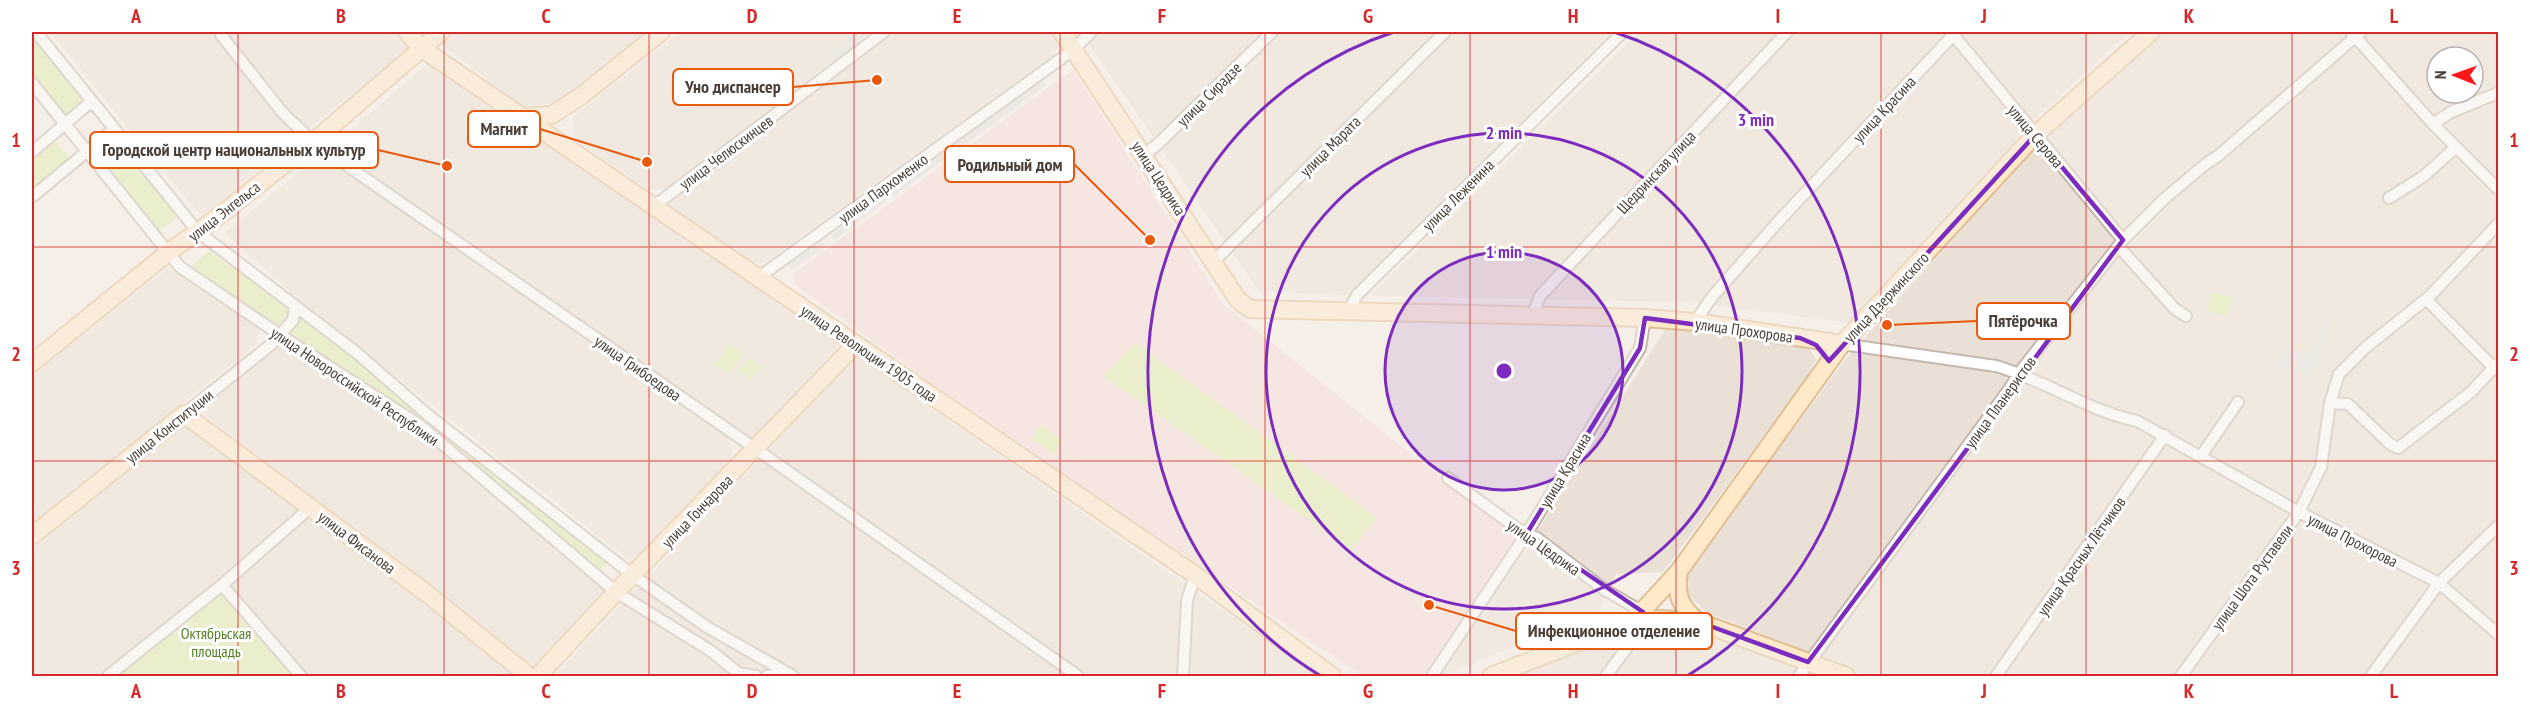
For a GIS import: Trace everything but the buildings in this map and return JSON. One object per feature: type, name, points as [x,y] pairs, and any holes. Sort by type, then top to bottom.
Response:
[{"type":"street","name":"улица Новороссийской Республики","points":[[36,32],[198,232],[357,353],[428,415],[634,576],[707,627],[790,675]]},
{"type":"street","name":"улица Революции 1905 года","points":[[407,32],[421,48],[1195,575],[1332,676]]},
{"type":"street","name":"улица Энгельса","points":[[32,363],[170,251],[198,232],[313,142],[441,32]]},
{"type":"street","points":[[522,117],[552,115],[581,96],[661,32]]},
{"type":"street","name":"улица Челюскинцев","points":[[654,206],[884,32]]},
{"type":"street","name":"улица Цедрика","points":[[1062,32],[1238,300],[1250,309],[1265,311]]},
{"type":"street","name":"улица Пархоменко","points":[[759,277],[1073,50],[1091,32]]},
{"type":"street","name":"улица Сирадзе","points":[[1144,155],[1160,143],[1272,32]]},
{"type":"street","name":"улица Марата","points":[[1214,261],[1445,32]]},
{"type":"street","name":"улица Леженина","points":[[1349,310],[1357,295],[1623,32]]},
{"type":"street","name":"Щедринская улица","points":[[1532,317],[1540,296],[1787,32]]},
{"type":"street","name":"улица Дзержинского","points":[[1606,676],[1641,618],[1679,572],[1842,344],[2035,135],[2151,32]]},
{"type":"street","name":"улица Серова","points":[[1953,33],[2175,309],[2186,316]]},
{"type":"street","name":"улица Красина","points":[[1695,322],[1712,297],[1741,264],[1953,33]]},
{"type":"street","points":[[2355,33],[2433,124],[2499,189]]},
{"type":"street","name":"улица Планеристов","points":[[1799,676],[2019,373],[2121,243],[2164,199],[2218,156],[2355,33]]},
{"type":"street","name":"улица Грибоедова","points":[[221,35],[282,112],[313,142],[756,449],[1078,676]]},
{"type":"street","name":"улица Новороссийской Республики","points":[[32,83],[170,251],[180,267],[421,426],[616,592],[711,651],[740,675]]},
{"type":"street","points":[[2433,124],[2451,112],[2499,93]]},
{"type":"street","points":[[32,152],[92,101]]},
{"type":"street","points":[[32,197],[114,129]]},
{"type":"street","points":[[2389,198],[2424,176],[2456,147]]},
{"type":"street","name":"улица Шота Руставели","points":[[2181,676],[2299,512],[2321,467],[2330,403],[2339,374],[2366,348],[2426,299],[2499,224]]},
{"type":"street","points":[[2330,403],[2348,404],[2390,444],[2398,448],[2471,392],[2496,365],[2426,299]]},
{"type":"street","name":"улица Конституции","points":[[32,536],[280,335],[293,320],[295,307]]},
{"type":"street","name":"улица Прохорова","points":[[1265,311],[1349,310],[1532,317],[1645,318],[1695,322],[1996,366],[2019,373],[2118,417],[2137,421],[2165,435],[2299,512],[2439,583],[2499,634]]},
{"type":"street","name":"улица Красина","points":[[1432,676],[1527,533],[1640,348],[1645,318]]},
{"type":"street","points":[[1800,338],[1816,345],[1821,351],[1818,378]]},
{"type":"street","name":"улица Гончарова","points":[[532,676],[634,576],[856,344]]},
{"type":"street","points":[[2201,456],[2238,402]]},
{"type":"street","name":"улица Фисанова","points":[[184,414],[311,507],[532,676]]},
{"type":"street","name":"улица Красных Лётчиков","points":[[1996,676],[2165,435]]},
{"type":"street","name":"улица Цедрика","points":[[1448,478],[1465,492],[1537,538],[1641,618]]},
{"type":"street","points":[[108,676],[222,585],[311,507]]},
{"type":"street","points":[[2371,676],[2439,583],[2499,526]]},
{"type":"street","points":[[1679,572],[1676,587],[1678,596],[1686,612],[1699,622]]},
{"type":"street","points":[[1183,676],[1187,601],[1195,575]]},
{"type":"street","points":[[222,585],[301,676]]},
{"type":"street","points":[[1491,676],[1641,618],[1699,622],[1845,676]]},
{"type":"street","points":[[740,675],[756,676]]},
{"type":"street","points":[[767,676],[790,675]]},
{"type":"highlighted area","points":[[2035,135],[2123,240],[1808,662],[1699,622],[1633,621],[1643,612],[1527,533],[1640,348],[1645,318],[1800,338],[1816,345],[1829,361]]},
{"type":"shaded area","points":[[50,32],[394,32],[408,48],[201,216]]},
{"type":"shaded area","points":[[455,32],[646,32],[554,104],[521,105],[446,48],[446,39]]},
{"type":"shaded area","points":[[680,32],[870,32],[666,189],[650,190],[574,139],[573,117]]},
{"type":"shaded area","points":[[897,32],[1052,32],[1059,42],[1054,54],[764,263],[751,263],[670,206],[672,200]]},
{"type":"shaded area","points":[[1081,32],[1612,32],[1347,295],[1259,291]]},
{"type":"shaded area","points":[[1639,32],[2130,32],[2043,111],[1850,323],[1691,302],[1370,296]]},
{"type":"shaded area","points":[[2164,32],[2498,32],[2498,676],[1870,676],[1706,612],[1687,593],[1688,570],[1845,360],[2045,135]]},
{"type":"shaded area","points":[[856,35],[862,44],[835,64],[828,55]]},
{"type":"shaded area","points":[[431,61],[839,345],[751,439],[332,146]]},
{"type":"shaded area","points":[[1073,70],[1223,304],[1515,537],[1424,676],[1362,676],[1000,432],[795,285],[794,273]]},
{"type":"shaded area","points":[[1043,80],[1046,85],[834,240],[831,235]]},
{"type":"shaded area","points":[[320,154],[728,436],[734,458],[633,563],[298,299],[225,233]]},
{"type":"shaded area","points":[[822,241],[826,246],[792,270],[788,265]]},
{"type":"shaded area","points":[[168,268],[259,329],[256,345],[32,523],[32,376]]},
{"type":"shaded area","points":[[2324,317],[2330,319],[2316,368],[2310,366],[2307,376],[2278,368],[2284,347],[2313,355],[2312,359]]},
{"type":"shaded area","points":[[1666,328],[1808,347],[1816,359],[1807,377],[1663,572],[1616,574],[1598,613],[1439,676],[1526,549]]},
{"type":"shaded area","points":[[282,342],[415,427],[606,591],[535,667],[200,411]]},
{"type":"shaded area","points":[[857,357],[1318,676],[554,676]]},
{"type":"shaded area","points":[[183,427],[193,427],[438,610],[514,676],[308,676],[220,579],[98,676],[32,676],[32,550]]},
{"type":"shaded area","points":[[1657,622],[1679,624],[1815,676],[1515,676]]},
{"type":"green space","points":[[32,32],[88,101],[66,118],[32,78]]},
{"type":"green space","points":[[116,141],[178,216],[159,231],[98,156]]},
{"type":"green space","points":[[55,142],[71,160],[32,191],[32,161]]},
{"type":"green space","points":[[209,251],[292,310],[278,330],[190,267]]},
{"type":"green space","points":[[2211,292],[2232,298],[2227,316],[2206,310]]},
{"type":"green space","points":[[299,316],[352,355],[420,411],[415,418],[287,335]]},
{"type":"green space","points":[[1135,343],[1377,517],[1352,550],[1103,376]]},
{"type":"green space","points":[[729,344],[744,354],[729,374],[714,364]]},
{"type":"green space","points":[[749,358],[761,367],[751,380],[739,371]]},
{"type":"green space","points":[[428,419],[609,561],[599,572],[423,424]]},
{"type":"green space","points":[[1040,425],[1063,440],[1054,454],[1031,439]]},
{"type":"green space","name":"Октябрьская площадь","points":[[221,595],[294,676],[119,676]]},
{"type":"place","name":"Уно диспансер","points":[[877,80]]},
{"type":"place","name":"Магнит","points":[[647,162]]},
{"type":"place","name":"Городской центр национальных культур","points":[[447,166]]},
{"type":"place","name":"Родильный дом","points":[[1150,240]]},
{"type":"place","name":"Пятёрочка","points":[[1887,325]]},
{"type":"place","name":"Инфекционное отделение","points":[[1429,605]]}]
